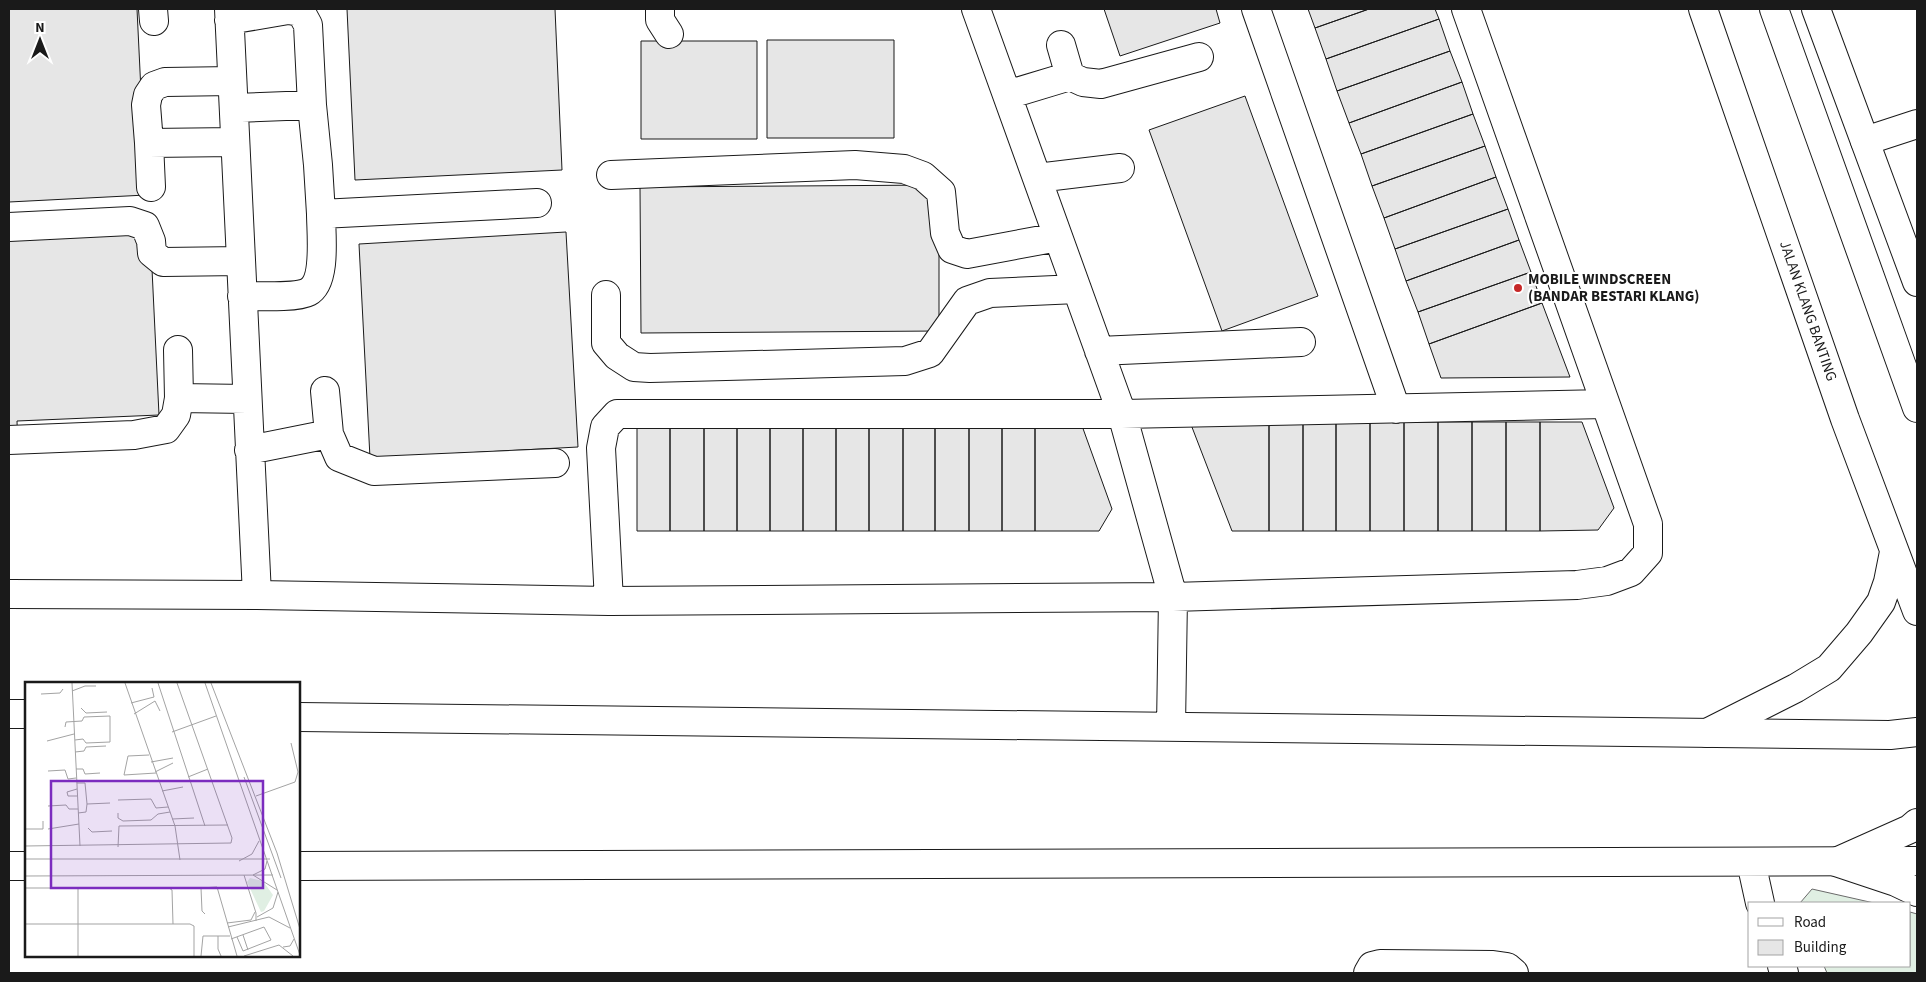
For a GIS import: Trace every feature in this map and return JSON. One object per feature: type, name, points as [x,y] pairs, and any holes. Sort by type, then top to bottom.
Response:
[{"type":"main road","points":[[660,9],[660,20],[669,34]]},
{"type":"main road","points":[[976,9],[1122,414],[1173,597],[1172,727]]},
{"type":"main road","points":[[1256,9],[1396,409]]},
{"type":"main road","points":[[9,594],[257,595],[609,601],[1173,597],[1577,585],[1607,581],[1631,572],[1648,553],[1648,524],[1466,9]]},
{"type":"main road","name":"JALAN KLANG BANTING","points":[[1703,9],[1845,419],[1917,611]]},
{"type":"main road","points":[[1774,9],[1917,408]]},
{"type":"main road","points":[[1816,9],[1917,282]]},
{"type":"main road","points":[[242,296],[294,295],[308,292],[316,285],[321,275],[321,214],[308,25],[301,12],[288,10],[229,15],[249,450],[257,595]]},
{"type":"main road","points":[[1061,45],[1070,76]]},
{"type":"main road","points":[[1007,95],[1070,76],[1084,82],[1101,84],[1199,57]]},
{"type":"main road","points":[[151,187],[146,105],[148,95],[154,86],[165,82],[232,81]]},
{"type":"main road","points":[[234,108],[312,105]]},
{"type":"main road","points":[[1865,141],[1917,124]]},
{"type":"main road","points":[[149,143],[235,142]]},
{"type":"main road","points":[[611,175],[855,166],[904,169],[923,176],[941,192],[945,233],[952,249],[966,254],[1058,237]]},
{"type":"main road","points":[[1037,178],[1120,168]]},
{"type":"main road","points":[[321,214],[537,203]]},
{"type":"main road","points":[[9,227],[130,221],[145,226],[151,241],[152,253],[162,262],[240,261]]},
{"type":"main road","points":[[606,295],[606,343],[617,356],[634,367],[650,368],[905,361],[930,353],[966,301],[990,293],[1077,289]]},
{"type":"main road","points":[[1099,351],[1301,342]]},
{"type":"main road","points":[[9,440],[134,435],[166,429],[176,415],[179,398],[178,350]]},
{"type":"main road","points":[[325,391],[329,434],[338,457],[374,471],[554,463]]},
{"type":"main road","points":[[179,398],[247,399]]},
{"type":"main road","points":[[609,601],[601,448],[605,427],[617,414],[1122,414],[1605,404]]},
{"type":"main road","points":[[249,450],[329,434]]},
{"type":"main road","points":[[1707,733],[1796,688],[1829,668],[1858,634],[1881,602],[1888,582],[1894,552]]},
{"type":"main road","points":[[9,714],[25,714]]},
{"type":"main road","points":[[300,717],[1890,735],[1917,732]]},
{"type":"main road","points":[[1836,862],[1910,830],[1917,823]]},
{"type":"main road","points":[[300,866],[1917,861]]},
{"type":"main road","points":[[1751,862],[1760,902]]},
{"type":"main road","points":[[1836,862],[1896,882],[1917,892]]},
{"type":"main road","points":[[9,866],[25,866]]},
{"type":"main road","points":[[1368,973],[1372,966],[1380,964],[1493,965],[1507,967],[1514,973]]},
{"type":"green space","points":[[1812,889],[1870,902],[1801,902]]},
{"type":"green space","points":[[1911,912],[1917,914],[1917,973],[1827,973],[1824,967],[1911,967]]},
{"type":"building","points":[[9,9],[137,9],[146,195],[9,202]]},
{"type":"building","points":[[347,9],[555,9],[562,170],[355,180]]},
{"type":"building","points":[[1104,9],[1216,9],[1220,23],[1120,56]]},
{"type":"building","points":[[1308,9],[1369,9],[1315,28]]},
{"type":"building","points":[[1369,9],[1435,9],[1439,19],[1326,59],[1315,28]]},
{"type":"building","points":[[1439,19],[1450,51],[1337,91],[1326,59]]},
{"type":"building","points":[[767,40],[894,40],[894,138],[767,138]]},
{"type":"building","points":[[641,41],[757,41],[757,139],[641,139]]},
{"type":"building","points":[[1450,51],[1462,82],[1349,123],[1337,91]]},
{"type":"building","points":[[1462,82],[1473,114],[1361,154],[1349,123]]},
{"type":"building","points":[[1245,96],[1318,296],[1222,331],[1149,130]]},
{"type":"building","points":[[1473,114],[1485,146],[1372,186],[1361,154]]},
{"type":"building","points":[[1485,146],[1496,177],[1384,218],[1372,186]]},
{"type":"building","points":[[1496,177],[1508,209],[1395,249],[1384,218]]},
{"type":"building","points":[[939,185],[939,331],[641,333],[640,187]]},
{"type":"building","points":[[1508,209],[1519,240],[1406,281],[1395,249]]},
{"type":"building","points":[[150,227],[159,415],[17,421],[18,452],[9,452],[9,233]]},
{"type":"building","points":[[566,232],[578,447],[370,458],[359,244]]},
{"type":"building","points":[[1519,240],[1531,272],[1418,312],[1406,281]]},
{"type":"building","points":[[1531,272],[1542,303],[1429,344],[1418,312]]},
{"type":"building","points":[[1542,303],[1570,377],[1441,378],[1429,344]]},
{"type":"building","points":[[1190,422],[1269,422],[1269,531],[1232,531]]},
{"type":"building","points":[[1269,422],[1303,422],[1303,531],[1269,531]]},
{"type":"building","points":[[1303,422],[1336,422],[1336,531],[1303,531]]},
{"type":"building","points":[[1336,422],[1370,422],[1370,531],[1336,531]]},
{"type":"building","points":[[1370,422],[1404,422],[1404,531],[1370,531]]},
{"type":"building","points":[[1404,422],[1438,422],[1438,531],[1404,531]]},
{"type":"building","points":[[1438,422],[1472,422],[1472,531],[1438,531]]},
{"type":"building","points":[[1472,422],[1506,422],[1506,531],[1472,531]]},
{"type":"building","points":[[1506,422],[1540,422],[1540,531],[1506,531]]},
{"type":"building","points":[[1540,422],[1582,422],[1614,508],[1598,530],[1540,531]]},
{"type":"building","points":[[637,423],[670,423],[670,531],[637,531]]},
{"type":"building","points":[[670,423],[704,423],[704,531],[670,531]]},
{"type":"building","points":[[704,423],[737,423],[737,531],[704,531]]},
{"type":"building","points":[[737,423],[770,423],[770,531],[737,531]]},
{"type":"building","points":[[770,423],[803,423],[803,531],[770,531]]},
{"type":"building","points":[[803,423],[836,423],[836,531],[803,531]]},
{"type":"building","points":[[836,423],[869,423],[869,531],[836,531]]},
{"type":"building","points":[[869,423],[903,423],[903,531],[869,531]]},
{"type":"building","points":[[903,423],[935,423],[935,531],[903,531]]},
{"type":"building","points":[[935,423],[969,423],[969,531],[935,531]]},
{"type":"building","points":[[969,423],[1002,423],[1002,531],[969,531]]},
{"type":"building","points":[[1002,423],[1035,423],[1035,531],[1002,531]]},
{"type":"building","points":[[1035,423],[1081,423],[1112,509],[1099,531],[1035,531]]},
{"type":"place","name":"MOBILE WINDSCREEN (BANDAR BESTARI KLANG)","points":[[1518,288]]}]
